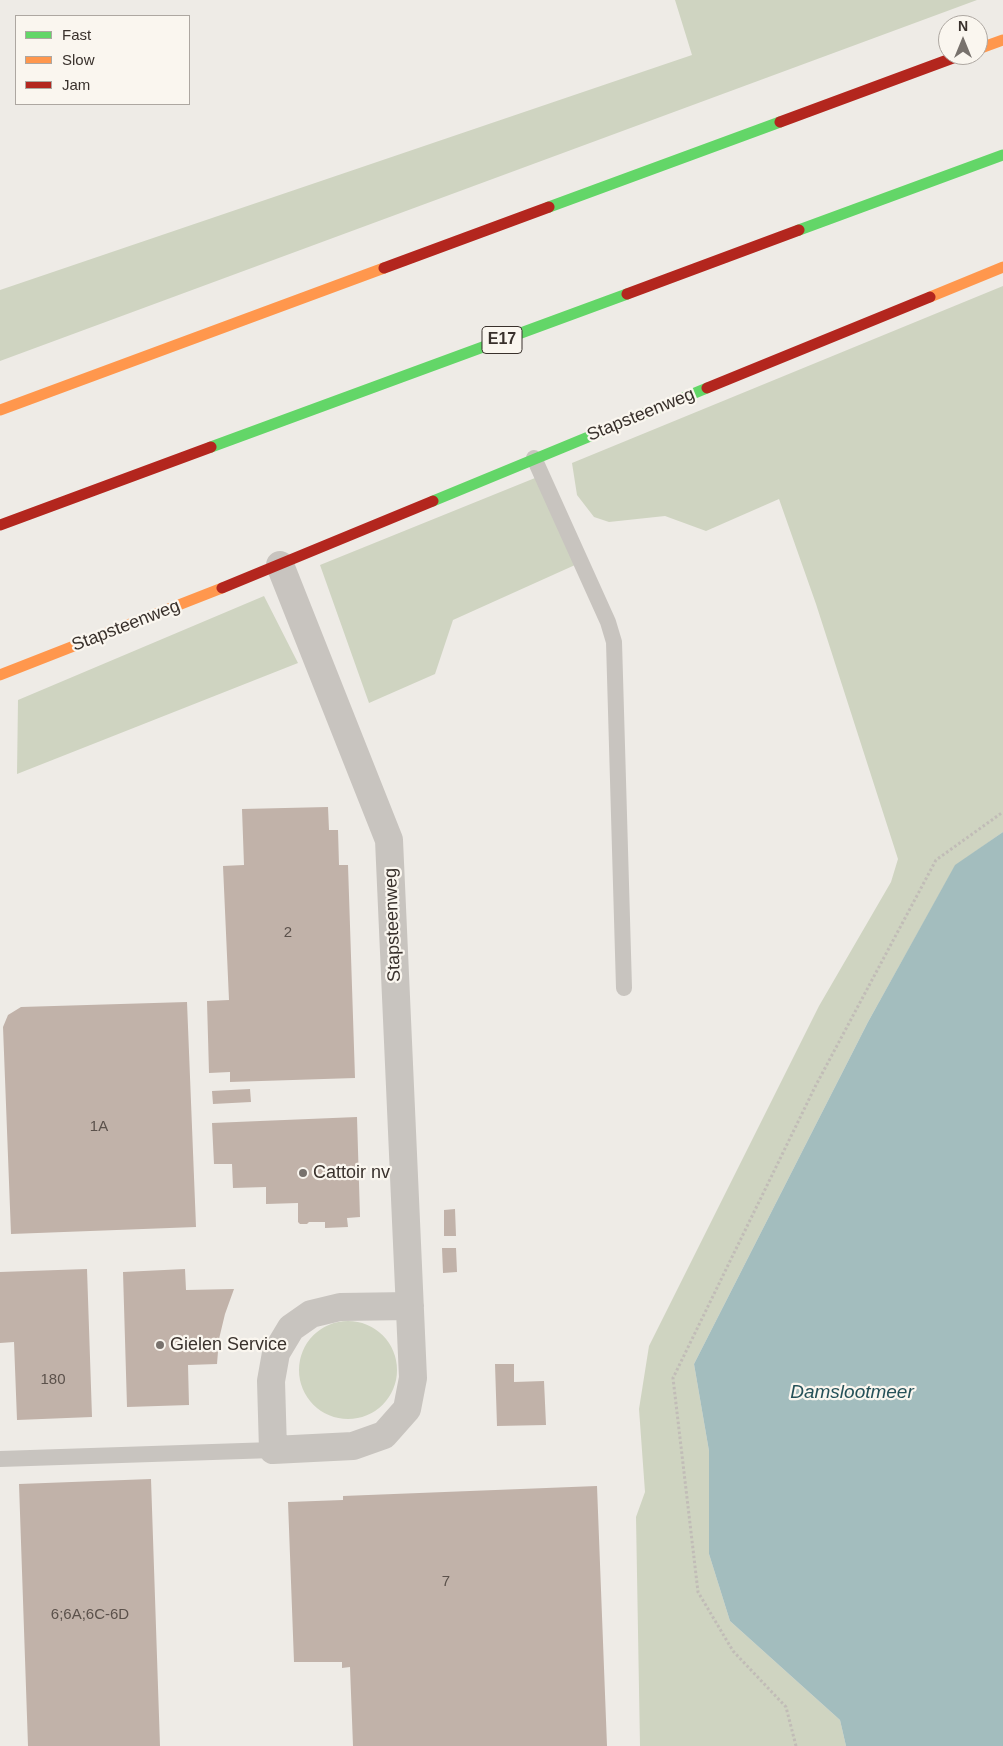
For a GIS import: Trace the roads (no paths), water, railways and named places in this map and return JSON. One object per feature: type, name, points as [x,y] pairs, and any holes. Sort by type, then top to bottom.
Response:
[{"type":"main road","points":[[988,45],[1003,40]]},
{"type":"main road","points":[[0,410],[938,63]]},
{"type":"main road","name":"E17","points":[[0,525],[1003,155]]},
{"type":"main road","name":"Stapsteenweg","points":[[0,675],[280,565],[534,458],[1003,267]]},
{"type":"street","name":"Stapsteenweg","points":[[273,1450],[353,1446],[384,1435],[406,1409],[413,1378],[390,840],[280,565]]},
{"type":"street","points":[[273,1450],[271,1381],[276,1353],[291,1328],[311,1314],[340,1307],[410,1306]]},
{"type":"lane","points":[[534,458],[608,622],[614,642],[624,988]]},
{"type":"lane","points":[[0,1459],[273,1450]]},
{"type":"water","name":"Damslootmeer","points":[[1003,832],[1003,1746],[846,1746],[840,1720],[730,1621],[709,1554],[709,1451],[694,1364],[868,1022],[955,865]]},
{"type":"place","name":"Cattoir nv","points":[[303,1173]]},
{"type":"place","name":"Gielen Service","points":[[160,1345]]}]
